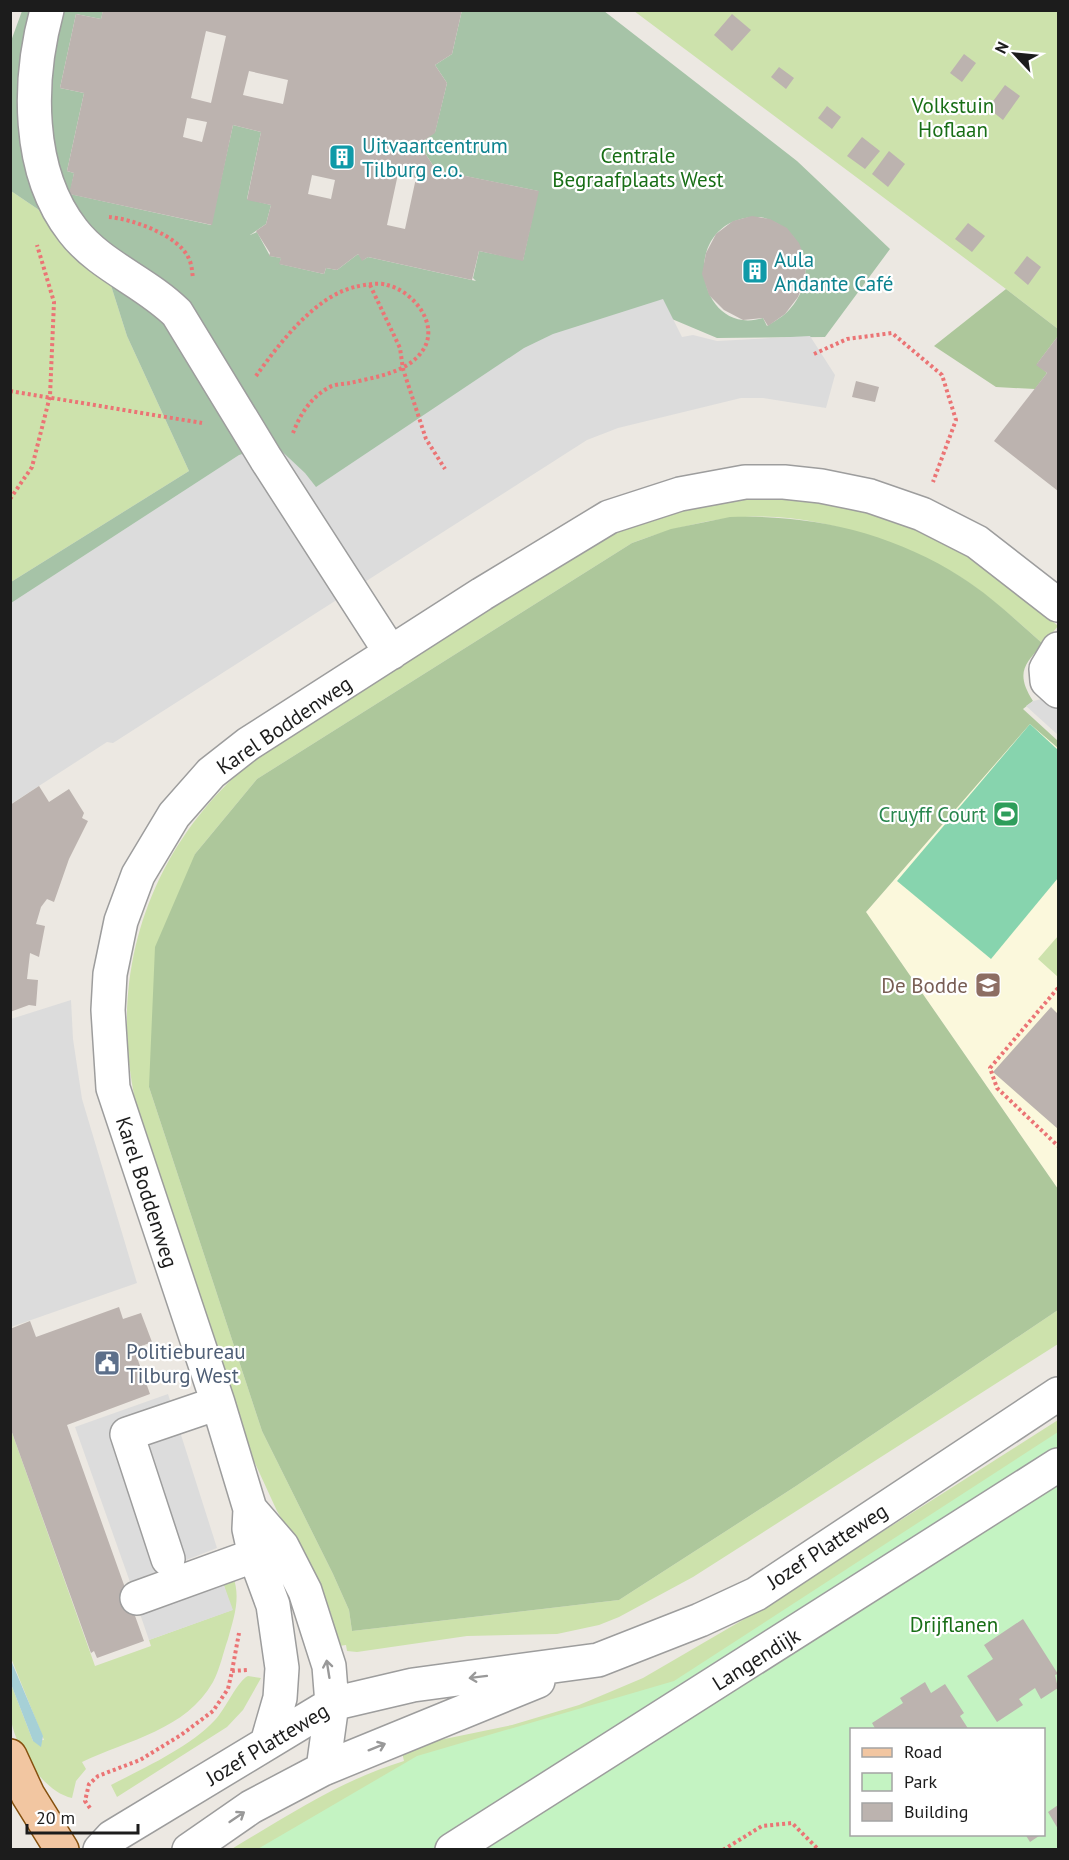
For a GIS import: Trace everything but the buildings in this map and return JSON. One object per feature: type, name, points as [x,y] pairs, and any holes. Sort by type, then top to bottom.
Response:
[{"type":"main road","points":[[10,1756],[28,1795],[62,1850]]},
{"type":"street","points":[[46,10],[39,38],[34,88],[41,168],[57,205],[73,232],[104,260],[161,297],[177,313],[391,653]]},
{"type":"street","name":"Karel Boddenweg","points":[[323,1769],[332,1704],[329,1666],[305,1591],[269,1551],[250,1509],[218,1403],[113,1088],[108,1010],[110,974],[121,921],[138,875],[174,815],[211,773],[248,744],[391,653],[609,517],[680,494],[745,482],[784,482],[870,496],[922,514],[977,542],[1059,605]]},
{"type":"street","points":[[1059,649],[1046,669],[1047,681],[1059,691]]},
{"type":"street","name":"Jozef Platteweg","points":[[106,1843],[332,1704],[413,1685],[578,1665],[598,1660],[700,1620],[756,1594],[1059,1394]]},
{"type":"street","points":[[168,1559],[127,1434],[218,1403]]},
{"type":"street","name":"Langendijk","points":[[452,1850],[1059,1465]]},
{"type":"street","points":[[137,1598],[269,1551]]},
{"type":"street","name":"Karel Boddenweg","points":[[267,1743],[280,1698],[282,1668],[273,1605],[269,1551]]},
{"type":"street","name":"Jozef Platteweg","points":[[189,1850],[251,1807],[323,1769],[578,1665]]},
{"type":"path","points":[[10,500],[32,467],[50,396],[54,302],[33,234]]},
{"type":"path","points":[[10,391],[241,417],[280,343],[319,305],[354,287],[370,285],[386,284],[411,297],[424,314],[429,330],[423,350],[403,369],[329,387],[302,411],[289,443],[282,483]]},
{"type":"path","points":[[370,285],[400,348],[403,369],[426,439],[446,469]]},
{"type":"path","points":[[814,354],[847,339],[892,333],[942,375],[956,420],[922,514]]},
{"type":"path","points":[[1059,988],[990,1068],[997,1088],[1059,1146]]},
{"type":"path","points":[[106,1843],[85,1801],[89,1784],[98,1776],[140,1760],[181,1735],[213,1711],[228,1689],[232,1671],[282,1668]]},
{"type":"path","points":[[723,1850],[762,1826],[792,1823],[819,1850]]},
{"type":"shaded area","points":[[663,299],[682,337],[693,335],[717,341],[810,336],[835,375],[826,408],[763,398],[741,398],[618,428],[587,440],[113,743],[107,742],[11,804],[11,603],[239,455],[274,444],[305,473],[316,487],[524,348],[553,334]]},
{"type":"shaded area","points":[[1056,696],[1058,698],[1058,735],[1026,706],[1033,701]]},
{"type":"shaded area","name":"De Bodde","points":[[1030,723],[1058,748],[1058,1189],[866,912]]},
{"type":"shaded area","points":[[71,1000],[73,1039],[82,1099],[137,1283],[11,1327],[11,1019]]},
{"type":"shaded area","points":[[168,1394],[217,1548],[130,1582],[75,1427]]},
{"type":"shaded area","points":[[222,1580],[233,1610],[149,1640],[139,1611]]},
{"type":"green space","name":"Centrale Begraafplaats West","points":[[462,10],[604,11],[797,161],[890,249],[825,337],[717,338],[653,311],[313,490],[280,449],[11,613],[11,582],[189,471],[127,336],[108,276],[45,214],[11,191],[11,41],[22,11],[103,11],[101,19],[76,14],[60,88],[84,93],[67,171],[74,173],[70,194],[211,225],[233,125],[261,132],[247,199],[271,205],[266,224],[250,235],[257,232],[270,256],[281,258],[280,264],[324,274],[326,268],[337,270],[358,254],[363,260],[368,257],[476,281],[473,278],[479,251],[523,260],[538,191],[436,170],[419,144],[435,132],[447,83],[435,65],[452,54]],"holes":[[[761,217],[788,231],[803,254],[804,282],[799,296],[790,309],[767,326],[763,318],[740,320],[722,311],[710,294],[704,274],[706,253],[716,234],[734,221]]]},
{"type":"green space","name":"Volkstuin Hoflaan","points":[[634,11],[1058,11],[1058,329],[1006,289]]},
{"type":"green space","points":[[11,191],[45,214],[108,276],[127,336],[189,471],[11,582]]},
{"type":"green space","points":[[1006,289],[1058,329],[1058,336],[1037,364],[1047,373],[1035,389],[996,387],[934,346]]},
{"type":"green space","points":[[768,496],[851,505],[931,532],[1001,576],[1058,626],[1043,644],[983,593],[943,567],[884,542],[818,523],[788,518],[758,517],[728,519],[666,532],[632,543],[257,779],[195,854],[149,1087],[262,1431],[333,1574],[349,1610],[352,1631],[619,1600],[796,1486],[1058,1310],[1058,1344],[693,1577],[619,1617],[599,1625],[557,1634],[467,1636],[357,1652],[347,1651],[346,1645],[339,1646],[331,1614],[320,1585],[277,1511],[248,1448],[140,1121],[130,1067],[127,1015],[132,964],[145,915],[165,869],[192,825],[226,785],[267,749],[603,536],[704,502]]},
{"type":"green space","points":[[730,517],[791,519],[821,523],[850,529],[908,549],[972,584],[1043,644],[1024,670],[1025,684],[1033,701],[1023,709],[1058,741],[1058,748],[1030,724],[866,912],[1058,1189],[1058,1310],[796,1486],[619,1600],[352,1631],[349,1610],[333,1574],[262,1431],[149,1087],[155,947],[195,854],[257,779],[632,543],[671,529]]},
{"type":"green space","name":"Cruyff Court","points":[[1030,724],[1058,750],[1058,878],[991,959],[897,881]]},
{"type":"green space","points":[[1058,936],[1058,977],[1038,959]]},
{"type":"green space","points":[[1058,1420],[1058,1452],[432,1849],[230,1850],[336,1789],[404,1761],[401,1748],[512,1725],[579,1705],[643,1678],[753,1614]]},
{"type":"green space","points":[[10,1427],[95,1666],[151,1646],[149,1640],[232,1610],[222,1580],[233,1576],[235,1584],[236,1608],[228,1639],[213,1682],[202,1698],[172,1723],[82,1762],[86,1769],[76,1781],[72,1798],[51,1787],[32,1766],[18,1741],[11,1718],[11,1684],[33,1741],[44,1740],[11,1658]]},
{"type":"green space","name":"Drijflanen","points":[[1058,1432],[1058,1849],[256,1850],[417,1756],[674,1681]]},
{"type":"green space","points":[[248,1676],[261,1678],[243,1710],[227,1727],[117,1797],[111,1785],[166,1756],[205,1730],[219,1715],[240,1683]]},
{"type":"water","points":[[10,1658],[43,1736],[41,1747],[33,1741],[11,1684]]},
{"type":"place","name":"Uitvaartcentrum Tilburg e.o.","points":[[342,157]]},
{"type":"place","name":"Aula Andante Café","points":[[755,271]]},
{"type":"place","name":"Cruyff Court","points":[[1006,814]]},
{"type":"place","name":"De Bodde","points":[[988,985]]},
{"type":"place","name":"Politiebureau Tilburg West","points":[[107,1363]]}]
